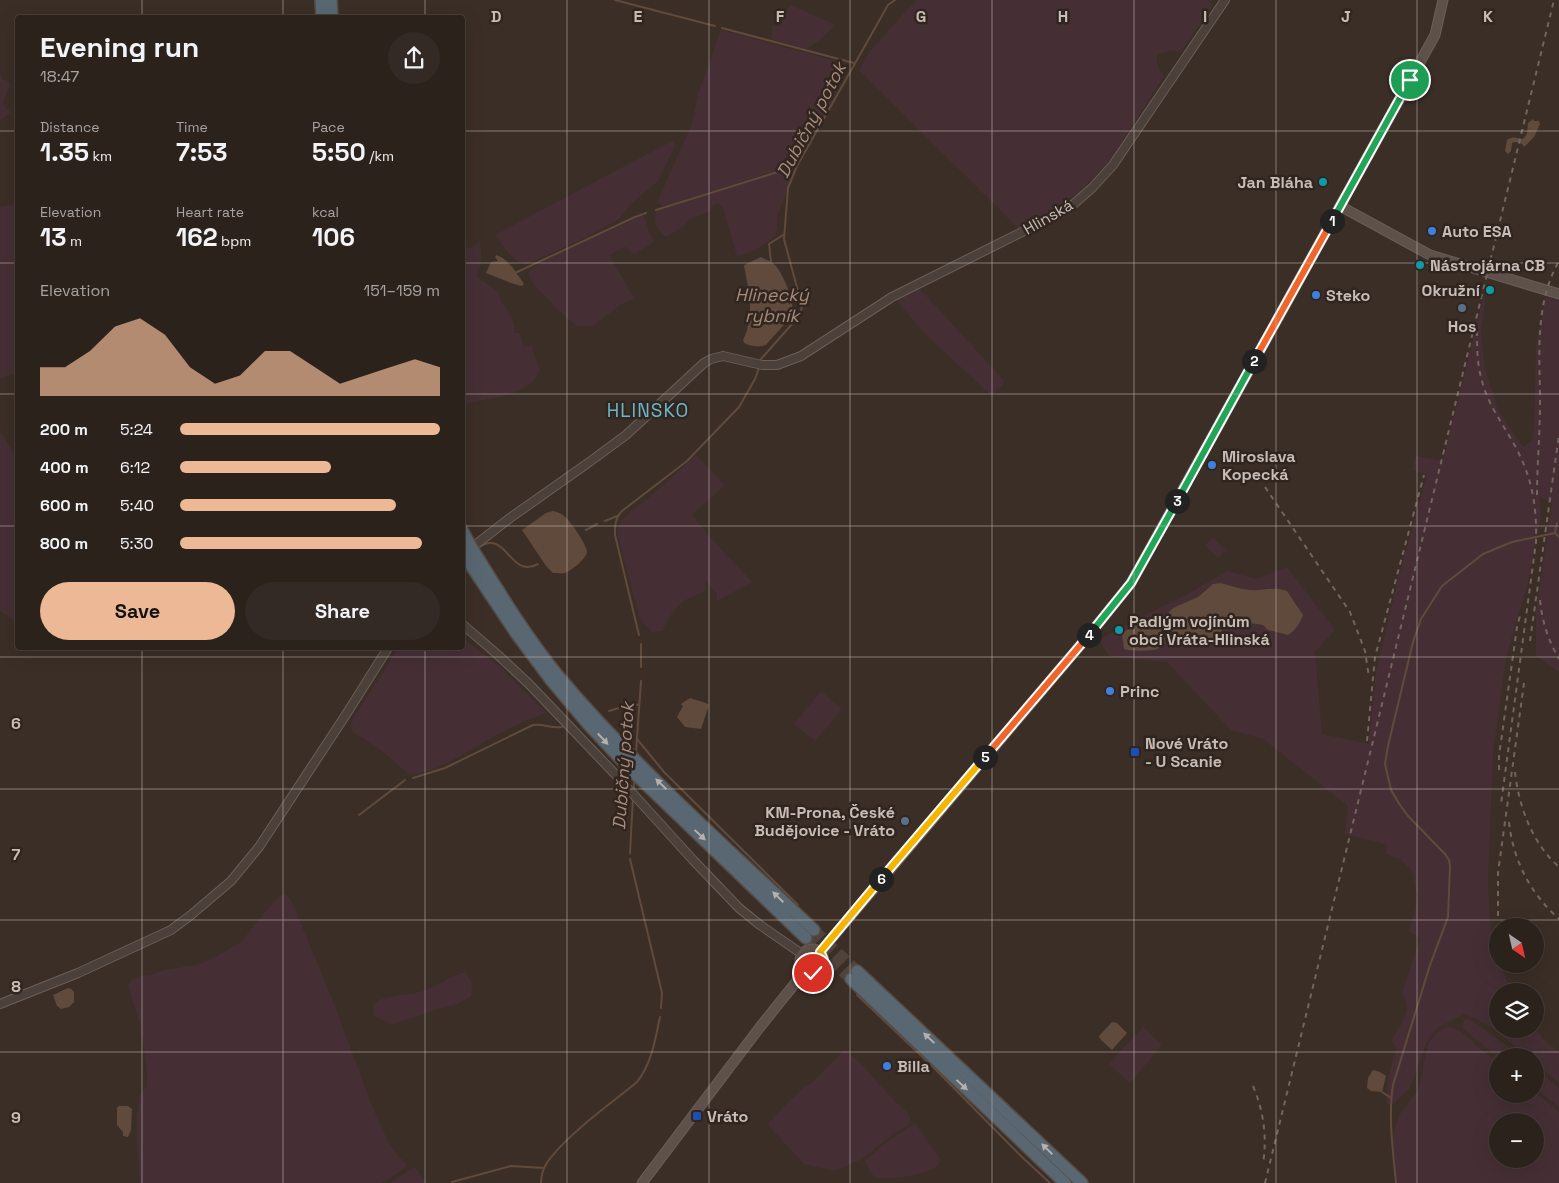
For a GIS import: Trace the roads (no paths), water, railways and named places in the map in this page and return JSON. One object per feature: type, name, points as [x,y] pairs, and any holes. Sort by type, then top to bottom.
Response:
[{"type":"highway","points":[[321,0],[322,15]]},
{"type":"highway","points":[[331,0],[332,15]]},
{"type":"highway","points":[[468,553],[516,633],[551,680],[588,724],[635,767],[810,934],[640,778],[635,767],[631,756],[558,675],[468,553]]},
{"type":"highway","points":[[1065,1183],[854,975],[1001,1105],[1082,1183]]},
{"type":"main road","points":[[820,952],[1131,583],[1435,35],[1443,0]]},
{"type":"main road","points":[[1340,206],[1430,255],[1559,294]]},
{"type":"main road","points":[[808,949],[820,952],[824,959],[823,967],[817,972],[808,973],[805,971],[800,961],[802,954],[808,949]]},
{"type":"main road","points":[[642,1183],[760,1027],[805,971]]},
{"type":"street","name":"Hlinská","points":[[468,553],[510,518],[626,435],[704,363],[723,356],[759,364],[777,365],[801,356],[892,297],[1068,209],[1092,188],[1113,165],[1225,0]]},
{"type":"street","points":[[465,627],[529,684],[739,908],[802,954]]},
{"type":"street","points":[[0,1004],[78,973],[171,930],[231,881],[259,847],[387,650]]},
{"type":"water","points":[[1533,119],[1534,121],[1539,121],[1540,124],[1534,137],[1524,147],[1516,142],[1512,143],[1511,151],[1508,154],[1505,151],[1507,140],[1513,138],[1522,139],[1526,136],[1528,123]]},
{"type":"water","points":[[496,255],[504,259],[512,267],[524,284],[522,286],[486,273],[491,262],[498,261],[495,257]]},
{"type":"water","name":"Hlinecký rybník","points":[[761,257],[772,262],[778,269],[792,301],[792,311],[788,320],[766,345],[755,346],[744,343],[743,340],[747,331],[750,313],[744,266]]},
{"type":"water","points":[[553,511],[567,518],[587,552],[584,558],[568,572],[553,573],[546,566],[522,530],[546,513]]},
{"type":"water","points":[[1221,583],[1250,590],[1273,589],[1287,591],[1303,615],[1302,618],[1295,629],[1288,635],[1268,630],[1263,625],[1249,623],[1244,617],[1234,616],[1225,620],[1220,634],[1214,639],[1202,642],[1188,642],[1173,635],[1169,612],[1173,608],[1198,597],[1213,584]]},
{"type":"water","points":[[1156,616],[1163,629],[1164,645],[1156,650],[1124,649],[1122,634]]},
{"type":"water","points":[[690,698],[709,705],[701,729],[685,727],[677,717],[683,706],[681,704]]},
{"type":"water","points":[[68,988],[74,992],[74,1002],[69,1007],[61,1009],[57,1006],[53,995]]},
{"type":"water","points":[[1112,1022],[1117,1023],[1127,1033],[1112,1050],[1099,1036]]},
{"type":"water","points":[[1373,1070],[1386,1076],[1382,1092],[1371,1091],[1367,1088],[1368,1078]]},
{"type":"water","points":[[119,1106],[128,1106],[132,1109],[131,1130],[128,1137],[123,1136],[123,1132],[117,1125],[117,1108]]},
{"type":"waterway","points":[[615,0],[715,26]]},
{"type":"waterway","name":"Dubičný potok","points":[[760,363],[761,359],[800,315],[802,306],[784,239],[788,188],[797,166],[888,5],[895,0]]},
{"type":"waterway","points":[[722,28],[854,63]]},
{"type":"waterway","points":[[656,210],[797,166]]},
{"type":"waterway","points":[[515,273],[646,213]]},
{"type":"waterway","points":[[771,262],[769,244],[783,235]]},
{"type":"waterway","name":"Dubičný potok","points":[[639,635],[615,535],[617,519],[622,511],[687,461],[739,407],[759,368]]},
{"type":"waterway","points":[[605,521],[617,516]]},
{"type":"waterway","points":[[1555,533],[1557,523]]},
{"type":"waterway","points":[[586,530],[597,524]]},
{"type":"waterway","points":[[1396,1183],[1391,1121],[1393,1085],[1430,965],[1448,917],[1450,866],[1445,854],[1408,816],[1400,805],[1391,790],[1385,764],[1413,642],[1421,619],[1442,586],[1483,554],[1512,542],[1555,533],[1559,537]]},
{"type":"waterway","points":[[478,548],[488,543],[496,544],[520,565],[528,567],[538,564]]},
{"type":"waterway","name":"Dubičný potok","points":[[641,644],[641,667]]},
{"type":"waterway","name":"Dubičný potok","points":[[636,753],[641,681]]},
{"type":"waterway","points":[[609,711],[632,704],[639,705]]},
{"type":"waterway","points":[[413,778],[445,768],[533,725],[562,727]]},
{"type":"waterway","points":[[637,739],[664,772],[798,905]]},
{"type":"waterway","points":[[359,815],[405,780]]},
{"type":"waterway","name":"Dubičný potok","points":[[634,780],[634,790]]},
{"type":"waterway","name":"Dubičný potok","points":[[630,853],[633,798]]},
{"type":"waterway","name":"Dubičný potok","points":[[630,859],[662,993],[661,1008]]},
{"type":"waterway","points":[[857,995],[1050,1183]]},
{"type":"waterway","name":"Dubičný potok","points":[[541,1183],[545,1166],[557,1150],[578,1130],[637,1082],[650,1059],[660,1017]]},
{"type":"waterway","points":[[1382,1092],[1391,1098]]},
{"type":"waterway","points":[[452,1182],[511,1166],[544,1168]]},
{"type":"tunnel","points":[[814,930],[857,971]]},
{"type":"tunnel","points":[[806,938],[851,979]]},
{"type":"railway","points":[[1265,1183],[1554,0]]},
{"type":"railway","points":[[1537,495],[1540,415],[1540,331],[1545,295],[1559,261]]},
{"type":"railway","points":[[1477,331],[1480,375],[1492,406],[1526,469],[1536,516],[1536,542],[1501,804]]},
{"type":"railway","points":[[1530,641],[1559,435]]},
{"type":"railway","points":[[1367,741],[1375,657],[1424,475]]},
{"type":"railway","points":[[1265,487],[1350,612],[1365,651],[1369,677]]},
{"type":"railway","points":[[1540,600],[1546,630],[1559,659]]},
{"type":"railway","points":[[1499,770],[1499,756],[1517,627],[1521,612]]},
{"type":"railway","points":[[1498,916],[1498,873],[1524,683]]},
{"type":"railway","points":[[1515,772],[1528,824],[1541,847],[1559,867]]},
{"type":"railway","points":[[1509,822],[1514,850],[1531,887],[1559,919]]},
{"type":"railway","points":[[1253,1086],[1260,1105],[1264,1125],[1263,1164]]},
{"type":"place","name":"Jan Bláha","points":[[1323,182]]},
{"type":"place","name":"Auto ESA","points":[[1432,231]]},
{"type":"place","name":"Nástrojárna CB","points":[[1420,265]]},
{"type":"place","name":"Okružní","points":[[1490,290]]},
{"type":"place","name":"Steko","points":[[1316,295]]},
{"type":"place","name":"Hos","points":[[1462,308]]},
{"type":"place","name":"Miroslava Kopecká","points":[[1212,465]]},
{"type":"place","name":"Padlým vojínům obcí Vráta-Hlinská","points":[[1119,630]]},
{"type":"place","name":"Princ","points":[[1110,691]]},
{"type":"place","name":"Nové Vráto - U Scanie","points":[[1135,752]]},
{"type":"place","name":"KM-Prona, České Budějovice - Vráto","points":[[905,821]]},
{"type":"place","name":"Billa","points":[[887,1066]]},
{"type":"place","name":"Vráto","points":[[697,1116]]},
{"type":"district","name":"HLINSKO","points":[[648,410]]}]
